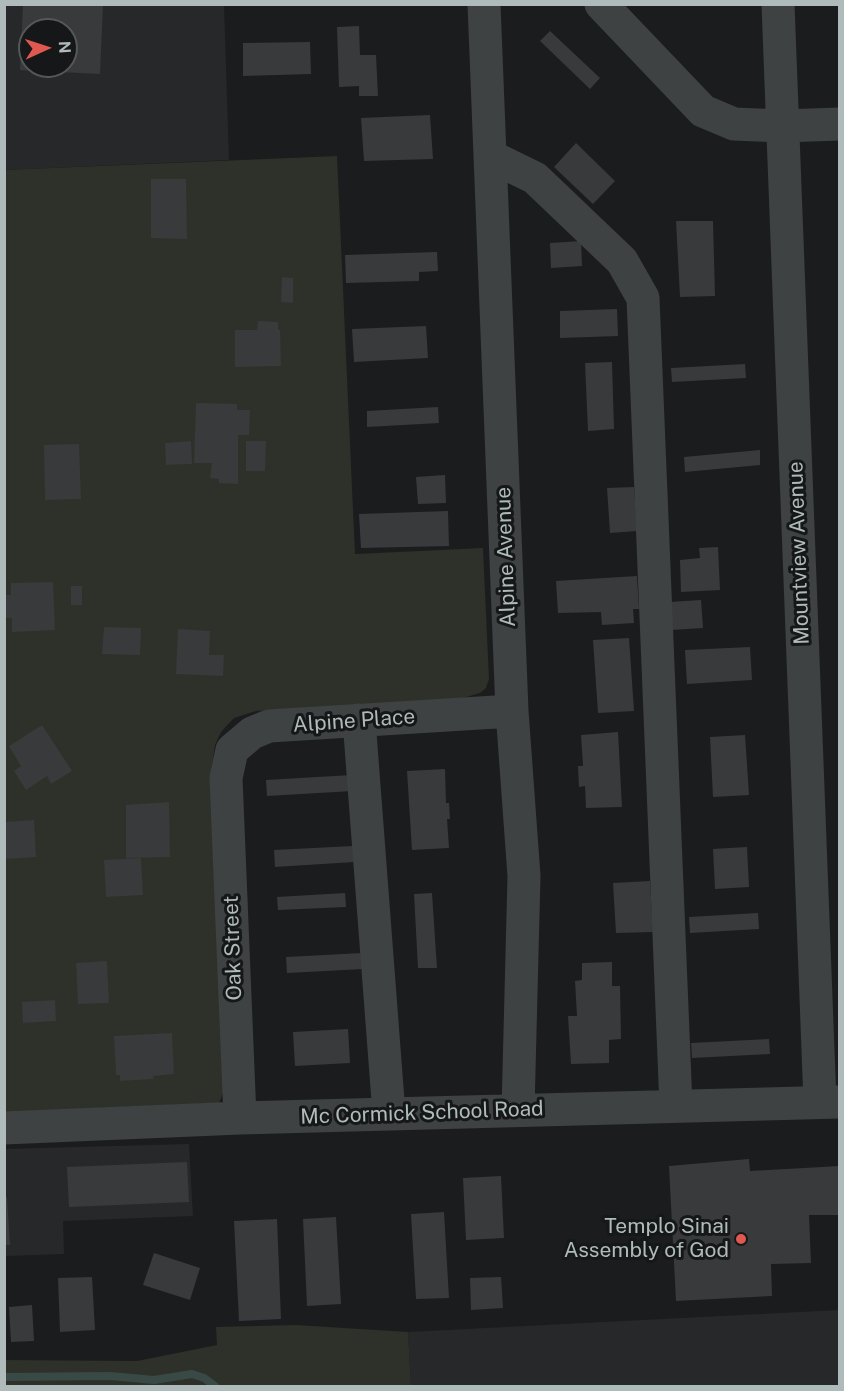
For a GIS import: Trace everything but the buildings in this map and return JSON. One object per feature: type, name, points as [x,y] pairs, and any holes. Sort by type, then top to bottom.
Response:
[{"type":"street","name":"Alpine Avenue","points":[[484,4],[512,711],[524,876],[518,1110]]},
{"type":"street","name":"Mountview Avenue","points":[[778,4],[830,1102]]},
{"type":"street","points":[[610,9],[703,111],[734,124],[782,126],[840,124]]},
{"type":"street","points":[[490,156],[535,178],[622,261],[644,298],[676,1106]]},
{"type":"street","name":"Alpine Place","points":[[226,778],[232,750],[252,733],[269,726],[512,711]]},
{"type":"street","points":[[360,720],[389,1114]]},
{"type":"street","name":"Oak Street","points":[[226,778],[240,1118]]},
{"type":"street","name":"Mc Cormick School Road","points":[[4,1128],[240,1118],[830,1102]]},
{"type":"shaded area","points":[[4,5],[224,5],[229,160],[5,170]]},
{"type":"shaded area","points":[[337,156],[355,554],[483,548],[489,679],[486,688],[480,693],[460,699],[256,711],[234,718],[221,732],[215,745],[211,771],[223,1093],[219,1103],[5,1112],[4,170]]},
{"type":"shaded area","points":[[189,1144],[193,1216],[63,1221],[64,1254],[5,1256],[4,1149]]},
{"type":"shaded area","points":[[839,1310],[839,1386],[411,1386],[408,1332]]},
{"type":"shaded area","points":[[296,1325],[408,1332],[411,1386],[5,1386],[5,1360],[137,1361],[217,1345],[216,1327]]},
{"type":"waterway","points":[[4,1377],[110,1376],[154,1380],[192,1374],[204,1378],[215,1386]]},
{"type":"place","name":"Templo Sinai Assembly of God","points":[[741,1239]]}]
